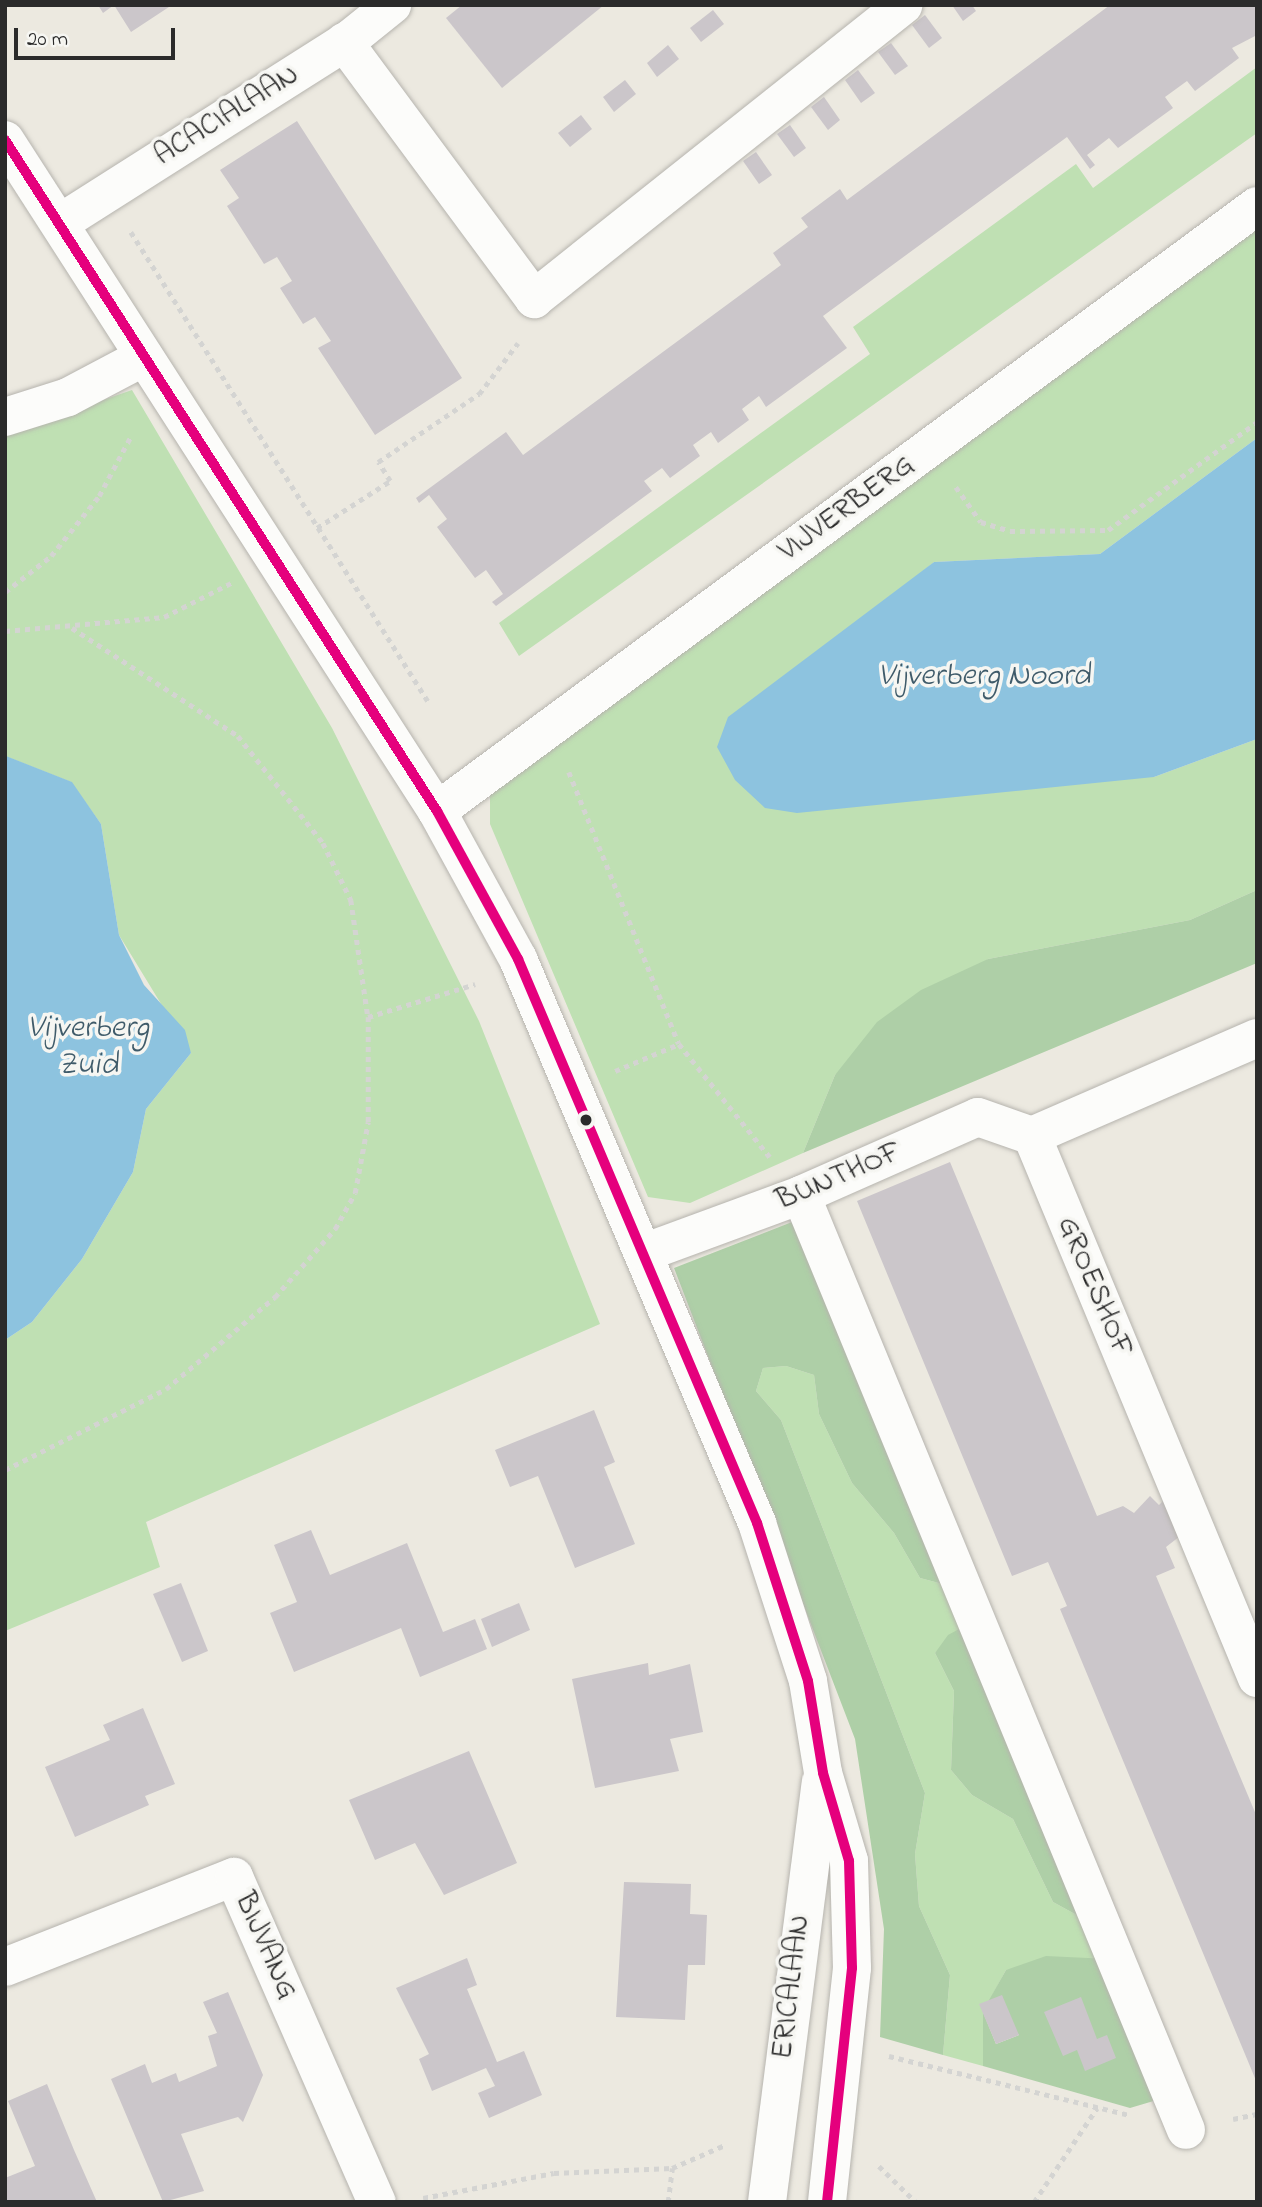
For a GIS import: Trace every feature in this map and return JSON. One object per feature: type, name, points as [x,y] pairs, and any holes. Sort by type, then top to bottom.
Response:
[{"type":"street","name":"ACACIALAAN","points":[[60,223],[344,42],[392,5]]},
{"type":"street","points":[[344,42],[534,299],[903,5]]},
{"type":"street","name":"ERICALAAN","points":[[5,140],[437,811],[518,959],[646,1252],[757,1523],[808,1681],[823,1773],[849,1861],[852,1968],[827,2202]]},
{"type":"street","name":"VIJVERBERG","points":[[437,811],[1257,206]]},
{"type":"street","points":[[5,417],[68,397],[144,357]]},
{"type":"street","points":[[1032,1136],[1257,1038]]},
{"type":"street","name":"BUNTHOF","points":[[646,1252],[801,1195],[978,1117],[1032,1136]]},
{"type":"street","name":"GROESHOF","points":[[1032,1136],[1254,1671]]},
{"type":"street","points":[[801,1195],[1186,2130]]},
{"type":"street","name":"ERICALAAN","points":[[767,2202],[823,1773]]},
{"type":"street","name":"BIJVANG","points":[[5,1968],[234,1877],[377,2202]]},
{"type":"path","points":[[106,193],[434,712]]},
{"type":"path","points":[[5,631],[72,628],[164,617],[318,527],[390,481],[378,462],[479,394],[517,346],[534,299]]},
{"type":"path","points":[[953,482],[981,522],[1010,531],[1108,530],[1257,422]]},
{"type":"path","points":[[5,592],[59,546],[99,496],[130,438]]},
{"type":"path","points":[[5,1470],[166,1389],[275,1297],[335,1229],[355,1193],[368,1122],[368,1017],[351,900],[323,843],[239,736],[72,628]]},
{"type":"path","points":[[543,733],[579,789],[679,1044],[801,1195]]},
{"type":"path","points":[[368,1017],[440,998],[518,959]]},
{"type":"path","points":[[576,1087],[679,1044]]},
{"type":"path","points":[[842,2048],[1186,2130],[1257,2114]]},
{"type":"path","points":[[1034,2202],[1097,2108]]},
{"type":"path","points":[[419,2199],[554,2173],[672,2168],[668,2202]]},
{"type":"green space","points":[[1257,67],[1257,133],[519,656],[499,623],[870,354],[853,327],[1076,164],[1093,188]]},
{"type":"green space","points":[[1257,224],[1257,438],[1100,554],[934,562],[865,619],[1154,777],[1257,739],[1257,890],[1190,920],[988,959],[835,1075],[803,1153],[690,1203],[648,1197],[490,824],[490,785]]},
{"type":"green space","points":[[132,390],[332,728],[479,1021],[600,1324],[146,1522],[160,1567],[5,1631],[5,1340],[32,1322],[82,1259],[133,1172],[146,1109],[191,1053],[119,935],[101,824],[71,782],[5,756],[5,434]]},
{"type":"green space","points":[[1257,890],[1257,963],[803,1153],[835,1075],[877,1022],[921,990],[988,959],[1190,920]]},
{"type":"green space","points":[[792,1222],[954,1587],[920,1578],[894,1533],[852,1483],[819,1414],[814,1375],[786,1366],[763,1368],[756,1391],[781,1420],[925,1793],[915,1854],[919,1906],[950,1975],[943,2055],[880,2037],[884,1929],[855,1739],[674,1268]]},
{"type":"green space","points":[[786,1366],[814,1375],[819,1414],[852,1483],[894,1533],[920,1578],[954,1587],[970,1623],[935,1653],[954,1691],[951,1770],[972,1795],[1013,1819],[1053,1902],[1095,1925],[1109,1959],[1006,1970],[983,2012],[983,2066],[943,2055],[950,1975],[919,1906],[915,1854],[925,1793],[781,1420],[756,1391],[763,1368]]},
{"type":"green space","points":[[970,1623],[1095,1925],[1053,1902],[1013,1819],[972,1795],[951,1770],[954,1691],[935,1653],[948,1635]]},
{"type":"green space","points":[[1046,1956],[1109,1959],[1167,2097],[1130,2108],[983,2066],[983,2012],[996,2044],[1019,2035],[989,2000],[1006,1970]]},
{"type":"water","name":"Vijverberg Noord","points":[[1257,438],[1257,739],[1154,777],[797,813],[765,808],[735,780],[717,747],[728,717],[934,562],[1100,554]]},
{"type":"water","name":"Vijverberg Zuid","points":[[6,756],[72,782],[101,824],[119,935],[144,985],[185,1030],[191,1053],[146,1109],[133,1172],[82,1259],[32,1322],[5,1340]]},
{"type":"building","points":[[98,5],[114,5],[103,13]]},
{"type":"building","points":[[114,5],[172,5],[131,32]]},
{"type":"building","points":[[462,5],[604,5],[502,88],[446,18]]},
{"type":"building","points":[[952,5],[972,5],[976,11],[963,21]]},
{"type":"building","points":[[1110,5],[1257,5],[1257,35],[1232,48],[1239,58],[1195,91],[1187,81],[1165,97],[1173,108],[1118,148],[1109,138],[1087,155],[1095,165],[1090,169],[1067,137],[823,316],[847,348],[766,407],[759,396],[742,409],[749,420],[718,443],[711,432],[693,445],[700,456],[670,478],[662,468],[644,481],[652,491],[496,606],[492,602],[503,594],[486,570],[475,578],[437,527],[447,519],[429,495],[419,503],[416,498],[506,432],[523,455],[781,265],[773,253],[808,227],[801,218],[840,189],[847,200]]},
{"type":"building","points":[[713,10],[724,24],[701,42],[690,28]]},
{"type":"building","points":[[925,15],[942,38],[929,48],[912,25]]},
{"type":"building","points":[[891,43],[908,66],[895,75],[878,52]]},
{"type":"building","points":[[668,45],[679,59],[657,77],[647,63]]},
{"type":"building","points":[[858,70],[875,93],[861,103],[845,80]]},
{"type":"building","points":[[625,80],[636,94],[614,112],[603,97]]},
{"type":"building","points":[[824,97],[840,120],[828,130],[811,107]]},
{"type":"building","points":[[581,115],[592,129],[570,147],[558,133]]},
{"type":"building","points":[[297,121],[462,378],[375,435],[318,348],[331,341],[315,317],[303,324],[280,288],[292,281],[277,257],[264,264],[227,206],[239,198],[220,170]]},
{"type":"building","points":[[790,125],[806,148],[794,157],[777,134]]},
{"type":"building","points":[[756,152],[772,175],[759,184],[743,161]]},
{"type":"building","points":[[950,1162],[1097,1516],[1123,1506],[1134,1513],[1150,1496],[1159,1505],[1177,1487],[1184,1533],[1166,1547],[1175,1568],[1156,1576],[1257,1817],[1257,2083],[1060,1609],[1067,1606],[1048,1562],[1012,1576],[857,1201]]},
{"type":"building","points":[[594,1410],[615,1462],[604,1467],[635,1544],[575,1568],[538,1476],[510,1487],[495,1450]]},
{"type":"building","points":[[311,1530],[330,1575],[407,1543],[443,1632],[475,1619],[487,1649],[420,1677],[401,1628],[294,1672],[270,1613],[297,1602],[274,1545]]},
{"type":"building","points":[[181,1583],[208,1651],[182,1662],[153,1594]]},
{"type":"building","points":[[519,1603],[530,1630],[492,1647],[481,1619]]},
{"type":"building","points":[[648,1663],[649,1675],[690,1664],[703,1732],[670,1739],[679,1771],[595,1788],[572,1679]]},
{"type":"building","points":[[143,1708],[175,1784],[145,1796],[149,1805],[75,1837],[45,1767],[110,1740],[103,1725]]},
{"type":"building","points":[[469,1751],[517,1863],[444,1895],[415,1843],[375,1860],[349,1800]]},
{"type":"building","points":[[624,1882],[691,1884],[690,1914],[707,1915],[705,1965],[688,1965],[685,2020],[616,2017]]},
{"type":"building","points":[[467,1958],[477,1985],[467,1989],[497,2062],[524,2051],[542,2095],[489,2118],[478,2093],[495,2086],[486,2068],[432,2091],[419,2059],[429,2054],[396,1988]]},
{"type":"building","points":[[228,1992],[263,2075],[243,2122],[238,2117],[181,2134],[204,2191],[163,2202],[111,2079],[145,2064],[152,2083],[176,2073],[179,2082],[217,2066],[208,2036],[217,2033],[203,2002]]},
{"type":"building","points":[[1002,1995],[1019,2035],[996,2044],[979,2004]]},
{"type":"building","points":[[1081,1997],[1097,2039],[1107,2035],[1116,2058],[1085,2071],[1077,2050],[1063,2056],[1044,2012]]},
{"type":"building","points":[[47,2084],[97,2202],[5,2202],[5,2178],[35,2166],[8,2101]]},
{"type":"transit line","points":[[5,140],[437,811],[518,959],[757,1523],[808,1681],[823,1773],[849,1861],[852,1968],[827,2202]]}]
